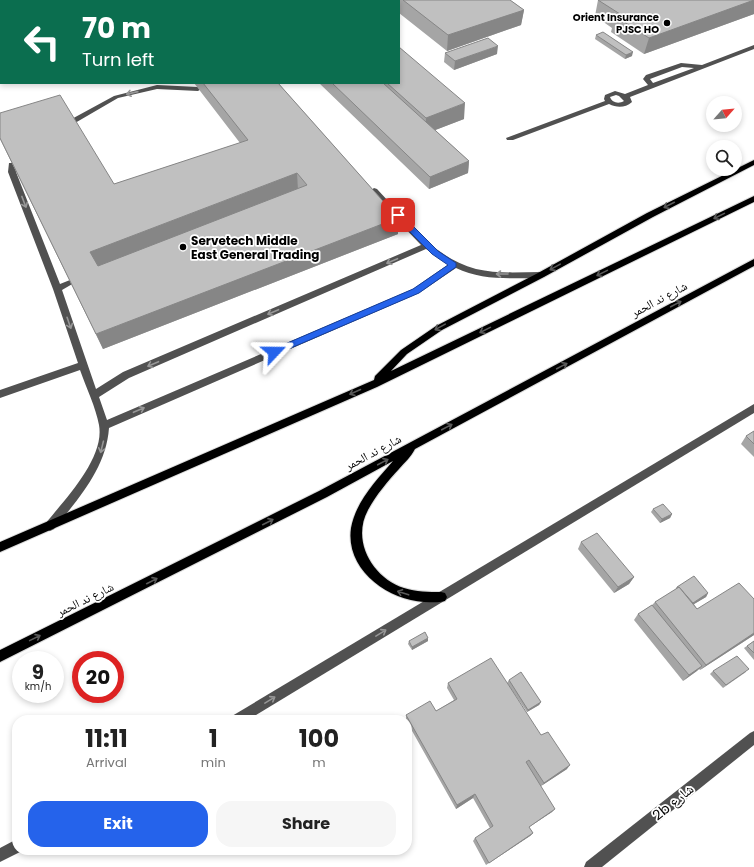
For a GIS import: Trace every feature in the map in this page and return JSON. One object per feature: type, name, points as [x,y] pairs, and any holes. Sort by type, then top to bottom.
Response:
[{"type":"main road","points":[[374,384],[404,352],[421,339],[650,215],[754,162]]},
{"type":"main road","points":[[0,547],[374,384],[754,199]]},
{"type":"main road","name":"شارع ند الحمر","points":[[0,656],[224,545],[754,262]]},
{"type":"main road","points":[[413,445],[364,505],[359,516],[356,529],[356,542],[360,555],[367,568],[388,587],[402,593],[417,596],[441,597]]},
{"type":"street","points":[[626,96],[628,102],[620,106],[610,102],[607,99],[607,96],[610,94],[621,94],[626,96],[754,47]]},
{"type":"street","points":[[652,86],[646,79],[648,76],[681,65],[702,66]]},
{"type":"street","points":[[72,121],[116,97],[157,87],[198,89]]},
{"type":"street","points":[[510,138],[610,102]]},
{"type":"street","points":[[12,165],[12,172],[57,289],[104,426],[104,437],[97,462],[90,474],[50,526]]},
{"type":"street","points":[[368,186],[443,259],[454,265],[488,274],[541,275]]},
{"type":"street","points":[[94,395],[126,375],[428,245]]},
{"type":"street","points":[[104,426],[416,291],[454,265]]},
{"type":"street","points":[[57,289],[70,283]]},
{"type":"street","points":[[0,393],[84,365]]},
{"type":"street","points":[[244,715],[754,408]]},
{"type":"street","name":"2b شارع","points":[[591,867],[754,737]]},
{"type":"street","points":[[0,856],[12,849]]},
{"type":"building","points":[[403,0],[510,0],[524,10],[448,35]]},
{"type":"building","points":[[598,0],[754,0],[649,38],[615,16],[620,14]]},
{"type":"building","points":[[603,32],[633,52],[626,55],[596,35]]},
{"type":"building","points":[[488,38],[498,46],[455,61],[445,53]]},
{"type":"building","points":[[400,48],[465,103],[426,118],[388,84],[400,84]]},
{"type":"building","points":[[204,84],[279,84],[398,218],[96,334],[0,138],[0,113],[60,95],[114,184],[248,140]],"holes":[[[297,173],[307,185],[98,266],[90,252]]]},
{"type":"building","points":[[333,84],[384,84],[469,161],[430,177]]},
{"type":"building","points":[[754,431],[754,444],[746,436]]},
{"type":"building","points":[[663,504],[672,514],[662,519],[653,509]]},
{"type":"building","points":[[597,533],[634,577],[618,587],[581,542]]},
{"type":"building","points":[[694,576],[708,593],[693,603],[679,587],[677,587]]},
{"type":"building","points":[[739,583],[754,599],[754,633],[706,665],[655,602],[679,587],[697,609]]},
{"type":"building","points":[[652,605],[702,666],[689,675],[638,614]]},
{"type":"building","points":[[425,632],[428,638],[412,647],[409,641]]},
{"type":"building","points":[[754,641],[754,653],[747,646]]},
{"type":"building","points":[[737,656],[749,669],[726,685],[713,671]]},
{"type":"building","points":[[491,658],[541,735],[548,732],[570,765],[544,783],[529,760],[526,762],[555,809],[529,827],[533,833],[489,863],[475,838],[493,826],[475,794],[457,805],[412,726],[412,715],[406,715],[430,701],[436,711],[457,699],[448,683]]},
{"type":"building","points":[[521,672],[541,702],[528,710],[509,680]]},
{"type":"place","name":"Orient Insurance PJSC HO","points":[[667,23]]},
{"type":"place","name":"Servetech Middle East General Trading","points":[[183,247]]},
{"type":"route","points":[[274,352],[416,291],[454,265],[443,259],[435,252],[398,215]]}]
